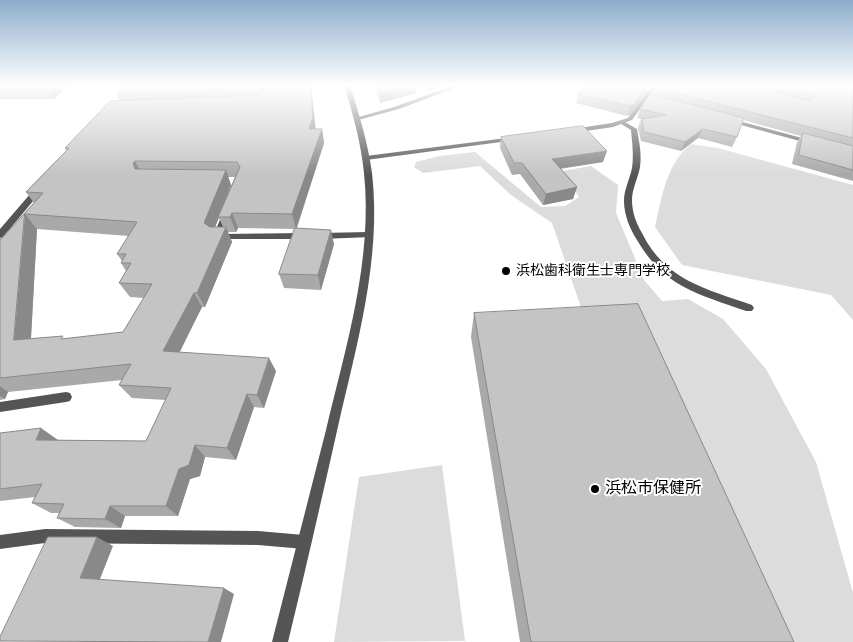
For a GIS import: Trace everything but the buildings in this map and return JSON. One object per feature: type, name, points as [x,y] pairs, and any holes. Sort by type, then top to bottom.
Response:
[{"type":"street","points":[[280,642],[357,322],[365,276],[369,234],[370,189],[357,115]]},
{"type":"street","points":[[358,118],[380,115]]},
{"type":"street","points":[[564,132],[623,123],[635,115]]},
{"type":"street","points":[[722,119],[816,143]]},
{"type":"street","points":[[623,123],[634,129],[636,154],[636,169],[629,191],[629,212],[647,252],[655,264],[684,284],[749,308]]},
{"type":"street","points":[[366,158],[524,137]]},
{"type":"street","points":[[0,235],[45,182]]},
{"type":"street","points":[[229,205],[217,237],[369,234]]},
{"type":"street","points":[[0,407],[66,397]]},
{"type":"street","points":[[0,542],[46,536],[258,538],[304,542]]},
{"type":"shaded area","points":[[691,144],[718,148],[853,185],[853,320],[831,295],[682,265],[655,227],[670,171]]},
{"type":"shaded area","points":[[475,152],[541,207],[565,206],[579,197],[562,171],[591,166],[618,185],[616,213],[644,280],[662,301],[688,299],[723,319],[766,369],[816,462],[853,593],[853,642],[763,642],[582,310],[552,223],[511,195],[480,166],[423,173],[414,167],[416,162],[439,156]]},
{"type":"shaded area","points":[[442,465],[465,641],[334,642],[359,477]]},
{"type":"place","name":"浜松歯科衛生士専門学校","points":[[506,271]]},
{"type":"place","name":"浜松市保健所","points":[[595,489]]}]
